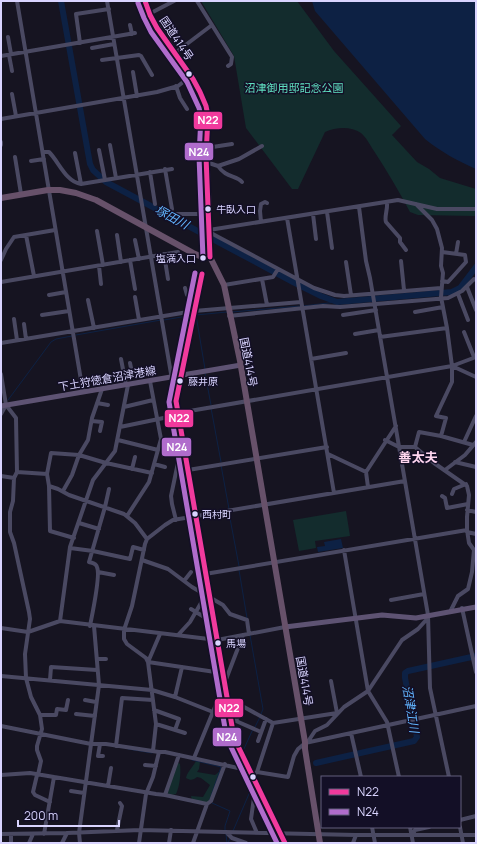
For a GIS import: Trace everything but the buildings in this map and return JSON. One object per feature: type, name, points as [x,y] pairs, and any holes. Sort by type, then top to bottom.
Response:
[{"type":"highway","name":"国道414号","points":[[145,1],[149,14],[191,76],[206,106],[206,162],[210,258],[224,285],[240,365],[305,742],[308,747],[321,834],[324,843]]},
{"type":"highway","points":[[1,198],[48,190],[66,191],[89,197],[193,253],[210,258]]},
{"type":"highway","name":"国道414号","points":[[320,843],[321,834]]},
{"type":"main road","name":"下土狩徳倉沼津港線","points":[[4,406],[240,365]]},
{"type":"main road","points":[[285,627],[382,615],[414,618],[428,617],[451,610],[476,606]]},
{"type":"street","points":[[17,1],[83,392]]},
{"type":"street","points":[[107,1],[196,517],[207,597],[214,623],[230,720],[236,742],[250,770],[255,774],[288,777],[296,752],[305,742],[309,740],[316,730],[327,725],[337,713],[368,691],[402,640],[415,631],[428,617]]},
{"type":"street","points":[[149,14],[174,1]]},
{"type":"street","points":[[196,1],[232,57],[231,64],[228,66]]},
{"type":"street","points":[[80,43],[76,14],[108,9]]},
{"type":"street","points":[[1,56],[134,34],[130,25]]},
{"type":"street","points":[[175,53],[212,25]]},
{"type":"street","points":[[8,37],[12,72]]},
{"type":"street","points":[[92,48],[114,44]]},
{"type":"street","points":[[102,60],[139,55],[152,75]]},
{"type":"street","points":[[133,72],[137,96]]},
{"type":"street","points":[[1,119],[137,96],[176,86],[191,76]]},
{"type":"street","points":[[176,86],[180,98],[187,109]]},
{"type":"street","points":[[12,94],[16,116]]},
{"type":"street","points":[[206,148],[232,144]]},
{"type":"street","points":[[110,145],[116,178]]},
{"type":"street","points":[[206,162],[218,166],[239,159],[262,146]]},
{"type":"street","points":[[99,150],[106,180]]},
{"type":"street","points":[[43,152],[49,152],[68,176],[79,184],[172,168]]},
{"type":"street","points":[[75,153],[79,184]]},
{"type":"street","points":[[15,157],[21,194]]},
{"type":"street","points":[[31,161],[44,160]]},
{"type":"street","points":[[218,166],[221,171],[242,182]]},
{"type":"street","points":[[165,169],[172,209]]},
{"type":"street","points":[[150,172],[155,204]]},
{"type":"street","points":[[209,234],[261,222],[398,200],[437,209],[476,209]]},
{"type":"street","points":[[261,222],[261,204],[265,202],[267,203]]},
{"type":"street","points":[[388,202],[388,210],[385,220],[400,238],[400,242],[406,250]]},
{"type":"street","points":[[415,204],[432,220],[437,229],[442,248],[441,266],[443,273],[441,298],[452,366],[452,382],[436,416],[446,418],[442,436]]},
{"type":"street","points":[[359,207],[366,261],[400,447],[428,617],[429,677],[435,715],[449,776]]},
{"type":"street","points":[[326,212],[332,248]]},
{"type":"street","points":[[175,214],[209,214]]},
{"type":"street","points":[[313,214],[316,239]]},
{"type":"street","points":[[287,218],[334,493]]},
{"type":"street","points":[[1,260],[14,238],[56,230]]},
{"type":"street","points":[[97,231],[101,265],[101,284]]},
{"type":"street","points":[[209,234],[277,272],[324,292],[335,295],[373,294],[404,290],[441,288]]},
{"type":"street","points":[[26,235],[34,276]]},
{"type":"street","points":[[117,235],[121,262]]},
{"type":"street","points":[[135,240],[139,259]]},
{"type":"street","points":[[456,254],[458,242]]},
{"type":"street","points":[[1,282],[178,252]]},
{"type":"street","points":[[442,252],[465,255],[466,262],[448,282],[442,281]]},
{"type":"street","points":[[164,254],[168,279]]},
{"type":"street","points":[[130,260],[135,289]]},
{"type":"street","points":[[401,261],[404,290]]},
{"type":"street","points":[[346,262],[351,295]]},
{"type":"street","points":[[224,285],[273,277],[277,272]]},
{"type":"street","points":[[176,401],[202,274]]},
{"type":"street","points":[[262,279],[267,305]]},
{"type":"street","points":[[229,316],[302,308],[448,298],[458,294],[467,288],[474,279],[476,280]]},
{"type":"street","points":[[185,288],[187,295],[198,294]]},
{"type":"street","points":[[467,288],[476,310]]},
{"type":"street","points":[[49,295],[66,292]]},
{"type":"street","points":[[458,294],[468,320]]},
{"type":"street","points":[[135,297],[139,320]]},
{"type":"street","points":[[88,300],[94,328]]},
{"type":"street","points":[[1,343],[194,311],[301,302]]},
{"type":"street","points":[[415,312],[443,308]]},
{"type":"street","points":[[343,315],[376,310]]},
{"type":"street","points":[[42,315],[69,311]]},
{"type":"street","points":[[14,319],[17,340]]},
{"type":"street","points":[[24,324],[26,339]]},
{"type":"street","points":[[380,337],[447,328]]},
{"type":"street","points":[[355,334],[379,330]]},
{"type":"street","points":[[120,427],[211,407],[452,366],[475,357],[464,332]]},
{"type":"street","points":[[311,359],[346,353]]},
{"type":"street","points":[[60,621],[70,548],[94,480],[115,451],[118,440],[127,385],[120,359]]},
{"type":"street","points":[[124,374],[132,373],[130,363]]},
{"type":"street","points":[[452,366],[476,377]]},
{"type":"street","points":[[1,374],[4,406],[1,414]]},
{"type":"street","points":[[128,516],[149,482],[161,439],[150,381]]},
{"type":"street","points":[[63,491],[72,475],[79,455],[88,440],[102,389]]},
{"type":"street","points":[[124,407],[154,400]]},
{"type":"street","points":[[97,403],[108,405]]},
{"type":"street","points":[[4,406],[16,418],[17,472],[14,478],[13,502],[10,512],[10,532],[14,543],[29,608],[30,618],[25,654],[26,678],[31,697],[40,715],[40,735],[37,750],[41,760],[33,792],[50,802]]},
{"type":"street","points":[[464,442],[476,416]]},
{"type":"street","points":[[92,421],[102,422],[100,431]]},
{"type":"street","points":[[368,487],[366,472],[385,440],[396,426]]},
{"type":"street","points":[[415,447],[419,432],[474,443]]},
{"type":"street","points":[[118,440],[158,450]]},
{"type":"street","points":[[385,440],[400,447],[415,447],[466,484],[469,490],[467,531],[469,543],[474,547],[472,572],[468,589],[458,596],[451,610]]},
{"type":"street","points":[[445,470],[465,455],[474,443]]},
{"type":"street","points":[[188,470],[327,447]]},
{"type":"street","points":[[176,520],[172,507],[171,496],[180,453],[184,449]]},
{"type":"street","points":[[74,538],[50,532],[49,486],[47,474],[51,453],[79,455],[106,463],[152,473]]},
{"type":"street","points":[[328,454],[366,472]]},
{"type":"street","points":[[132,469],[135,457]]},
{"type":"street","points":[[455,462],[476,466]]},
{"type":"street","points":[[154,464],[166,467]]},
{"type":"street","points":[[17,472],[47,474]]},
{"type":"street","points":[[1,478],[14,478]]},
{"type":"street","points":[[153,751],[156,724],[148,662],[146,658],[127,644],[124,639],[124,630],[132,606],[147,539],[165,525],[176,520],[405,481]]},
{"type":"street","points":[[452,494],[454,489],[466,484]]},
{"type":"street","points":[[49,486],[69,495],[128,516],[147,539]]},
{"type":"street","points":[[80,843],[79,833],[99,686],[92,626],[98,579],[98,567],[90,562],[109,489]]},
{"type":"street","points":[[442,496],[445,498],[447,508],[468,504]]},
{"type":"street","points":[[467,510],[476,512]]},
{"type":"street","points":[[79,523],[99,529]]},
{"type":"street","points":[[205,574],[467,531],[476,534]]},
{"type":"street","points":[[70,548],[130,558],[133,548],[144,550]]},
{"type":"street","points":[[344,550],[368,691],[388,725],[399,776]]},
{"type":"street","points":[[142,560],[165,568],[207,597],[224,605],[230,614],[247,620],[249,634]]},
{"type":"street","points":[[98,572],[114,575]]},
{"type":"street","points":[[184,581],[191,572]]},
{"type":"street","points":[[391,600],[424,594]]},
{"type":"street","points":[[178,635],[187,626],[207,597]]},
{"type":"street","points":[[462,608],[474,653],[476,672]]},
{"type":"street","points":[[191,609],[214,623]]},
{"type":"street","points":[[1,628],[28,632],[60,621],[124,630],[217,640],[285,627]]},
{"type":"street","points":[[148,662],[160,634]]},
{"type":"street","points":[[194,758],[243,635]]},
{"type":"street","points":[[97,660],[106,659]]},
{"type":"street","points":[[148,662],[222,672]]},
{"type":"street","points":[[50,680],[51,667],[98,670]]},
{"type":"street","points":[[175,697],[182,667]]},
{"type":"street","points":[[1,676],[152,690],[175,697],[213,712]]},
{"type":"street","points":[[331,681],[337,713]]},
{"type":"street","points":[[116,746],[122,698],[153,700]]},
{"type":"street","points":[[40,715],[56,715],[57,709],[66,710],[68,700]]},
{"type":"street","points":[[85,700],[96,702]]},
{"type":"street","points":[[305,742],[309,743],[476,706]]},
{"type":"street","points":[[236,721],[241,708],[244,707],[273,723],[337,713]]},
{"type":"street","points":[[154,710],[179,719],[175,730]]},
{"type":"street","points":[[76,714],[94,716]]},
{"type":"street","points":[[258,742],[266,719]]},
{"type":"street","points":[[230,720],[236,721],[261,732]]},
{"type":"street","points":[[257,833],[251,819],[256,783],[255,774],[273,723]]},
{"type":"street","points":[[156,724],[185,733]]},
{"type":"street","points":[[1,726],[90,746],[116,746],[159,753],[165,752],[178,756],[250,770]]},
{"type":"street","points":[[351,733],[361,776]]},
{"type":"street","points":[[99,746],[98,756],[103,756]]},
{"type":"street","points":[[139,843],[147,793],[159,753]]},
{"type":"street","points":[[165,795],[178,756]]},
{"type":"street","points":[[193,843],[207,804],[211,801],[225,764]]},
{"type":"street","points":[[145,765],[156,766]]},
{"type":"street","points":[[105,792],[111,768]]},
{"type":"street","points":[[1,775],[30,773],[165,795],[207,804]]},
{"type":"street","points":[[44,834],[54,777]]},
{"type":"street","points":[[256,783],[285,843]]},
{"type":"street","points":[[71,791],[84,793]]},
{"type":"street","points":[[117,830],[122,806],[120,803]]},
{"type":"street","points":[[461,820],[476,816]]},
{"type":"street","points":[[372,828],[375,843]]},
{"type":"street","points":[[410,828],[413,843]]},
{"type":"street","points":[[412,836],[415,830],[424,828]]},
{"type":"street","points":[[460,828],[463,843]]},
{"type":"street","points":[[1,834],[79,833],[117,830],[171,830],[412,836],[476,835]]},
{"type":"street","points":[[169,843],[171,830]]},
{"type":"street","points":[[226,832],[232,838],[246,843]]},
{"type":"street","points":[[62,843],[67,833]]},
{"type":"street","points":[[10,834],[11,843]]},
{"type":"street","points":[[29,843],[33,834]]},
{"type":"street","points":[[353,843],[356,835]]},
{"type":"green space","name":"沼津御用邸記念公園","points":[[201,1],[297,1],[334,51],[401,126],[392,135],[417,162],[440,178],[476,189],[476,216],[418,215],[410,212],[393,181],[366,139],[361,133],[348,128],[339,128],[325,132],[298,189],[292,189],[246,128],[234,56]]},
{"type":"green space","points":[[346,511],[350,536],[315,541],[316,548],[299,551],[293,520]]},
{"type":"green space","points":[[196,761],[200,762],[197,772],[215,775],[220,771],[212,800],[207,803],[192,800],[191,796],[203,797],[210,785],[201,778],[197,777],[191,780],[186,778]]},
{"type":"green space","points":[[177,762],[180,764],[179,783],[176,794],[171,795],[167,793]]},
{"type":"water","points":[[312,1],[476,1],[476,169],[450,156],[425,139],[315,11]]},
{"type":"water","points":[[341,539],[343,548],[318,552],[317,547],[325,546],[324,542]]},
{"type":"waterway","name":"塚田川","points":[[61,1],[90,164],[93,170],[106,182],[293,282],[337,302],[452,292],[460,288],[476,267]]},
{"type":"waterway","points":[[303,306],[337,302]]},
{"type":"waterway","points":[[232,312],[300,306]]},
{"type":"waterway","points":[[196,315],[227,312]]},
{"type":"waterway","points":[[164,320],[193,315]]},
{"type":"waterway","points":[[196,315],[205,369]]},
{"type":"waterway","points":[[76,335],[161,320]]},
{"type":"waterway","points":[[8,400],[51,342],[56,339],[72,336]]},
{"type":"waterway","points":[[205,373],[211,405]]},
{"type":"waterway","points":[[211,408],[221,462]]},
{"type":"waterway","points":[[221,465],[229,509]]},
{"type":"waterway","points":[[229,513],[239,566]]},
{"type":"waterway","points":[[239,570],[247,618]]},
{"type":"waterway","points":[[250,635],[263,709],[261,714]]},
{"type":"waterway","name":"沼津江川","points":[[316,763],[414,741],[417,737],[405,673],[408,671],[476,656]]},
{"type":"waterway","points":[[255,727],[260,717]]},
{"type":"waterway","points":[[243,751],[253,729]]},
{"type":"waterway","points":[[128,749],[152,753]]},
{"type":"waterway","points":[[192,760],[221,767],[210,799]]},
{"type":"waterway","points":[[233,831],[252,787]]},
{"type":"waterway","points":[[212,803],[230,811],[225,826],[225,831]]},
{"type":"waterway","points":[[226,834],[227,843]]},
{"type":"waterway","points":[[228,843],[230,838]]},
{"type":"transit line","name":"N22","points":[[145,1],[157,28],[193,79],[206,106],[208,116],[206,156],[210,257]]},
{"type":"transit line","name":"N24","points":[[138,3],[151,32],[187,82],[199,108],[201,116],[199,156],[203,258]]},
{"type":"transit line","name":"N24","points":[[195,273],[169,402],[226,734],[277,843]]},
{"type":"transit line","name":"N22","points":[[202,274],[176,401],[233,732],[236,742],[285,843]]},
{"type":"place","name":"牛臥入口","points":[[208,209]]},
{"type":"place","name":"塩満入口","points":[[203,258]]},
{"type":"place","name":"藤井原","points":[[180,381]]},
{"type":"place","name":"西村町","points":[[195,514]]},
{"type":"place","name":"馬場","points":[[218,643]]},
{"type":"district","name":"善太夫","points":[[418,457]]}]
